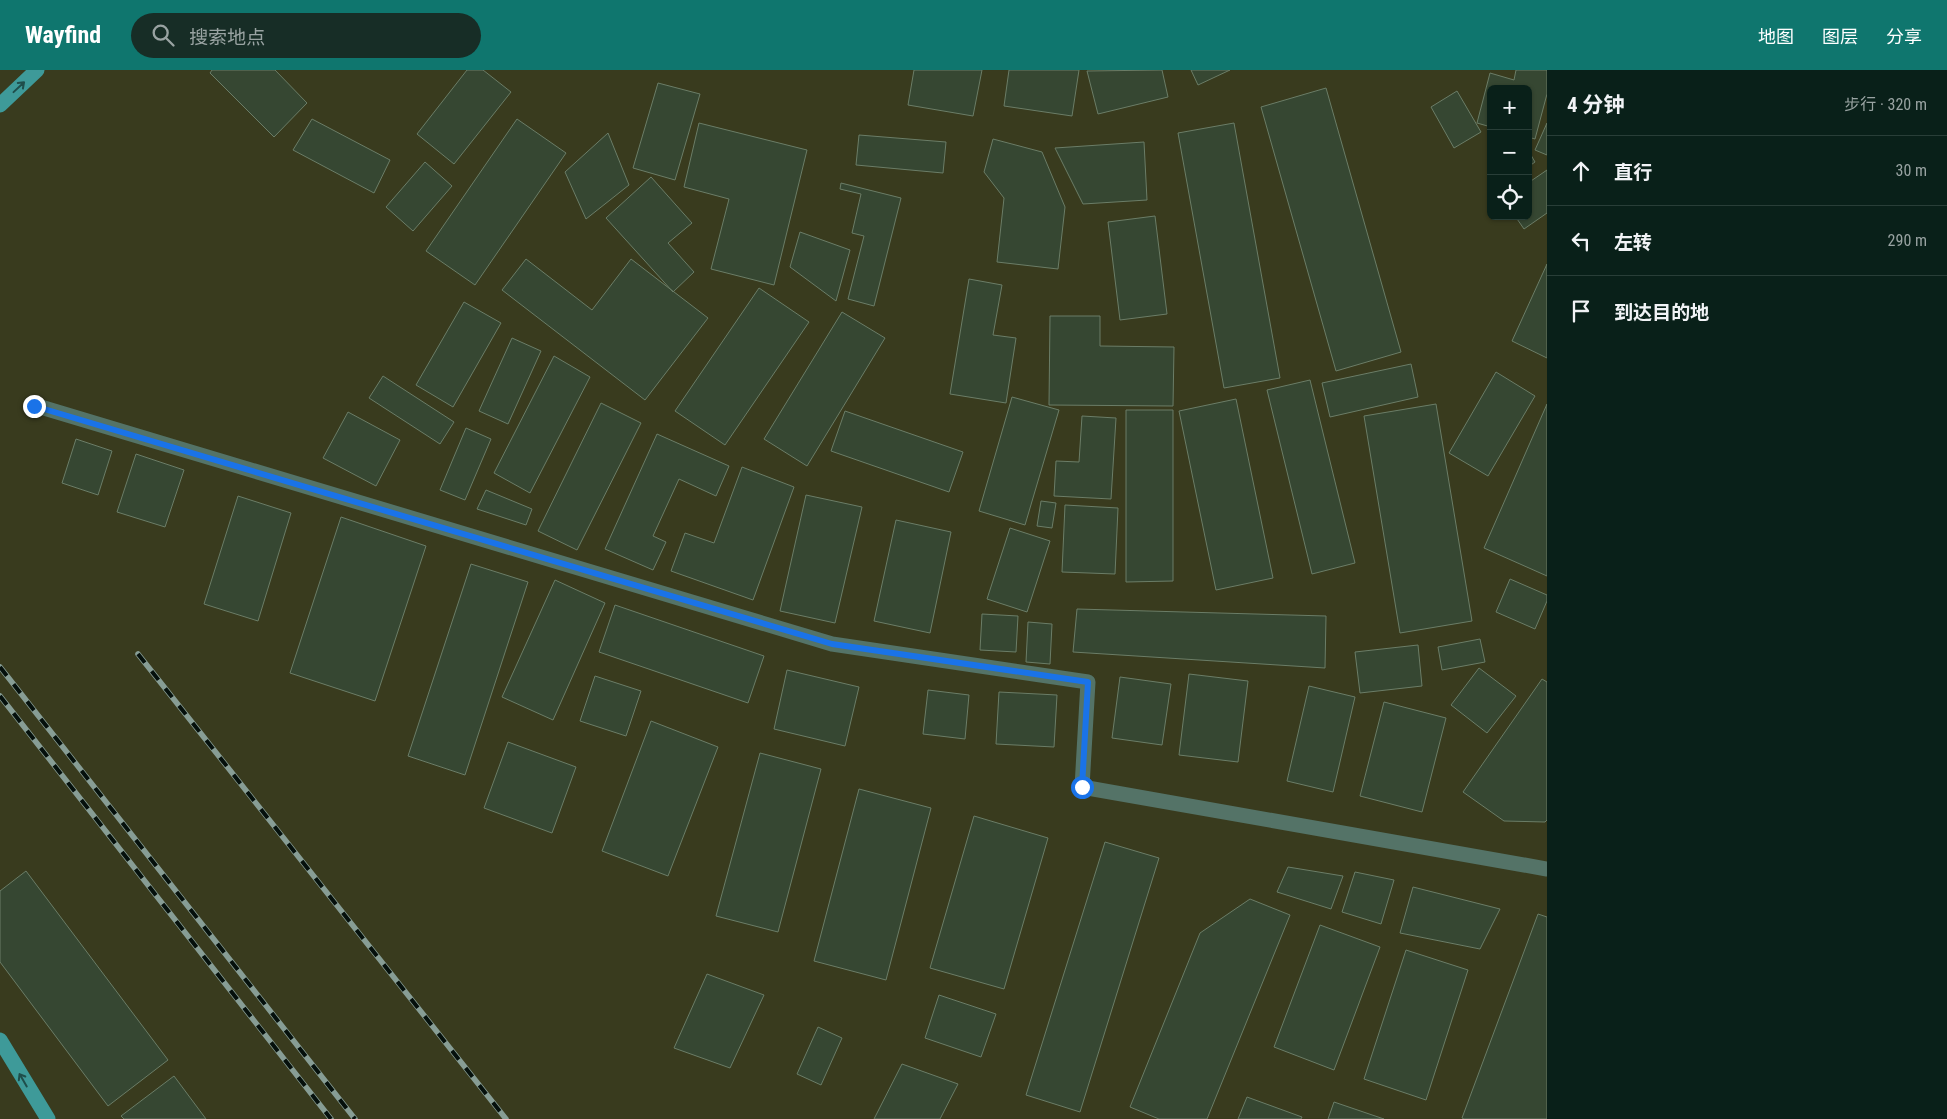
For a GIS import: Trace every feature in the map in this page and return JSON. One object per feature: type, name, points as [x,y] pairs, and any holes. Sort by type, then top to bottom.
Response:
[{"type":"main road","points":[[0,105],[37,70]]},
{"type":"main road","points":[[0,1040],[48,1119]]},
{"type":"street","points":[[34,406],[832,644],[1088,682],[1082,787],[1547,869]]},
{"type":"green space","points":[[0,70],[1547,70],[1547,1119],[0,1119]]},
{"type":"building","points":[[212,70],[275,70],[307,103],[274,137],[210,73]]},
{"type":"building","points":[[467,70],[483,70],[511,92],[454,164],[417,134]]},
{"type":"building","points":[[914,70],[982,70],[973,116],[908,105]]},
{"type":"building","points":[[1009,70],[1079,70],[1072,116],[1004,106]]},
{"type":"building","points":[[1162,70],[1168,97],[1098,114],[1087,71]]},
{"type":"building","points":[[1191,70],[1230,70],[1198,85]]},
{"type":"building","points":[[1516,70],[1547,70],[1547,94],[1535,139],[1532,138],[1532,85],[1487,85],[1487,126],[1477,123],[1490,73],[1514,80]]},
{"type":"building","points":[[658,83],[700,94],[675,180],[633,168]]},
{"type":"building","points":[[1326,88],[1401,352],[1336,371],[1261,107]]},
{"type":"building","points":[[1457,91],[1481,132],[1454,148],[1431,107]]},
{"type":"building","points":[[312,119],[390,160],[374,193],[293,150]]},
{"type":"building","points":[[517,119],[566,153],[475,285],[426,251]]},
{"type":"building","points":[[699,123],[807,150],[774,285],[711,269],[729,199],[684,187]]},
{"type":"building","points":[[1234,123],[1280,378],[1224,388],[1178,133]]},
{"type":"building","points":[[1547,123],[1547,155],[1535,150]]},
{"type":"building","points":[[608,133],[629,185],[586,219],[565,172]]},
{"type":"building","points":[[859,135],[946,142],[943,173],[856,165]]},
{"type":"building","points":[[993,139],[1042,152],[1065,207],[1058,269],[997,262],[1004,198],[984,172]]},
{"type":"building","points":[[1144,142],[1147,200],[1083,204],[1055,148]]},
{"type":"building","points":[[425,162],[452,186],[413,231],[386,207]]},
{"type":"building","points":[[1547,170],[1547,213],[1524,229],[1518,220],[1532,220],[1532,180]]},
{"type":"building","points":[[651,177],[692,223],[668,243],[694,272],[673,292],[606,218]]},
{"type":"building","points":[[841,183],[901,198],[874,306],[848,299],[864,236],[852,233],[861,194],[840,189]]},
{"type":"building","points":[[1155,216],[1167,314],[1120,320],[1108,222]]},
{"type":"building","points":[[800,232],[850,250],[836,301],[790,267]]},
{"type":"building","points":[[526,259],[592,310],[631,259],[708,318],[645,400],[502,290]]},
{"type":"building","points":[[1547,264],[1547,358],[1512,341]]},
{"type":"building","points":[[969,279],[1002,285],[993,335],[1016,338],[1006,403],[950,394]]},
{"type":"building","points":[[759,288],[809,322],[725,445],[675,411]]},
{"type":"building","points":[[464,302],[501,323],[453,407],[416,385]]},
{"type":"building","points":[[842,312],[885,338],[807,466],[764,439]]},
{"type":"building","points":[[1050,316],[1100,316],[1100,346],[1174,347],[1173,406],[1049,405]]},
{"type":"building","points":[[512,338],[541,351],[508,424],[479,411]]},
{"type":"building","points":[[554,356],[590,377],[530,493],[494,473]]},
{"type":"building","points":[[1411,364],[1418,397],[1330,417],[1322,383]]},
{"type":"building","points":[[1496,372],[1535,396],[1488,476],[1449,453]]},
{"type":"building","points":[[383,376],[454,422],[440,444],[369,398]]},
{"type":"building","points":[[1310,380],[1355,563],[1312,574],[1267,390]]},
{"type":"building","points":[[1012,397],[1059,410],[1025,525],[979,511]]},
{"type":"building","points":[[1236,399],[1273,578],[1216,590],[1179,411]]},
{"type":"building","points":[[601,403],[641,423],[577,550],[538,531]]},
{"type":"building","points":[[1436,404],[1472,621],[1400,633],[1364,416]]},
{"type":"building","points":[[1547,404],[1547,576],[1484,548]]},
{"type":"building","points":[[1126,410],[1173,410],[1173,581],[1126,582]]},
{"type":"building","points":[[845,411],[963,452],[949,492],[831,451]]},
{"type":"building","points":[[348,412],[400,440],[376,486],[323,458]]},
{"type":"building","points":[[1082,416],[1116,418],[1111,499],[1054,496],[1056,461],[1079,462]]},
{"type":"building","points":[[466,428],[491,439],[465,500],[440,490]]},
{"type":"building","points":[[657,434],[729,466],[716,496],[679,479],[653,536],[666,542],[653,570],[605,549]]},
{"type":"building","points":[[76,439],[112,451],[98,495],[62,483]]},
{"type":"building","points":[[136,454],[184,470],[165,527],[117,512]]},
{"type":"building","points":[[742,467],[794,487],[753,600],[671,571],[685,533],[714,543]]},
{"type":"building","points":[[486,490],[532,509],[526,525],[477,509]]},
{"type":"building","points":[[806,495],[862,507],[835,623],[780,611]]},
{"type":"building","points":[[238,496],[291,513],[258,621],[204,604]]},
{"type":"building","points":[[1041,501],[1056,503],[1052,528],[1037,526]]},
{"type":"building","points":[[1065,505],[1118,508],[1115,574],[1062,572]]},
{"type":"building","points":[[341,517],[426,546],[375,701],[290,673]]},
{"type":"building","points":[[896,520],[951,532],[930,633],[874,621]]},
{"type":"building","points":[[1010,528],[1050,541],[1027,612],[987,599]]},
{"type":"building","points":[[471,564],[528,582],[465,775],[408,756]]},
{"type":"building","points":[[1510,579],[1547,595],[1547,601],[1535,629],[1496,612]]},
{"type":"building","points":[[555,580],[605,603],[553,720],[502,697]]},
{"type":"building","points":[[615,605],[764,656],[748,703],[599,652]]},
{"type":"building","points":[[1077,609],[1326,616],[1325,668],[1073,652]]},
{"type":"building","points":[[982,614],[1018,616],[1016,652],[980,650]]},
{"type":"building","points":[[1028,622],[1052,624],[1050,664],[1026,662]]},
{"type":"building","points":[[1480,639],[1485,662],[1442,670],[1438,647]]},
{"type":"building","points":[[1418,645],[1422,686],[1360,693],[1355,652]]},
{"type":"building","points":[[1479,668],[1516,696],[1487,733],[1451,705]]},
{"type":"building","points":[[787,670],[859,687],[845,746],[774,729]]},
{"type":"building","points":[[1189,674],[1248,681],[1238,762],[1179,755]]},
{"type":"building","points":[[595,676],[641,691],[626,736],[580,721]]},
{"type":"building","points":[[1120,677],[1171,684],[1162,745],[1112,738]]},
{"type":"building","points":[[1542,679],[1547,682],[1547,820],[1545,822],[1504,821],[1463,792]]},
{"type":"building","points":[[1309,686],[1355,697],[1333,792],[1287,781]]},
{"type":"building","points":[[928,690],[969,695],[965,739],[923,734]]},
{"type":"building","points":[[999,692],[1057,695],[1054,747],[996,744]]},
{"type":"building","points":[[1384,702],[1446,718],[1422,812],[1360,796]]},
{"type":"building","points":[[651,721],[718,747],[668,876],[602,851]]},
{"type":"building","points":[[508,742],[576,767],[552,833],[484,808]]},
{"type":"building","points":[[760,753],[821,769],[778,932],[716,916]]},
{"type":"building","points":[[859,789],[931,808],[886,980],[814,961]]},
{"type":"building","points":[[974,816],[1048,838],[1004,989],[930,968]]},
{"type":"building","points":[[1105,842],[1159,858],[1080,1112],[1026,1095]]},
{"type":"building","points":[[1288,867],[1343,876],[1331,909],[1277,892]]},
{"type":"building","points":[[26,871],[168,1060],[108,1106],[0,962],[0,891]]},
{"type":"building","points":[[1355,872],[1394,880],[1381,924],[1342,912]]},
{"type":"building","points":[[1413,887],[1500,909],[1480,949],[1400,933]]},
{"type":"building","points":[[1250,899],[1290,915],[1207,1119],[1159,1119],[1130,1107],[1200,933]]},
{"type":"building","points":[[1538,914],[1547,917],[1547,1119],[1464,1119],[1462,1118]]},
{"type":"building","points":[[1320,925],[1380,947],[1334,1070],[1274,1047]]},
{"type":"building","points":[[1406,950],[1468,970],[1426,1100],[1364,1079]]},
{"type":"building","points":[[707,974],[764,995],[730,1068],[674,1048]]},
{"type":"building","points":[[939,995],[996,1014],[981,1057],[925,1038]]},
{"type":"building","points":[[818,1027],[842,1038],[821,1085],[797,1074]]},
{"type":"building","points":[[902,1064],[958,1084],[940,1119],[874,1119]]},
{"type":"building","points":[[174,1076],[206,1119],[124,1119],[121,1116]]},
{"type":"building","points":[[1247,1097],[1302,1117],[1301,1119],[1238,1119]]},
{"type":"building","points":[[1334,1102],[1384,1119],[1328,1119]]},
{"type":"railway","points":[[138,654],[506,1119]]},
{"type":"railway","points":[[0,667],[355,1119]]},
{"type":"railway","points":[[0,696],[331,1119]]},
{"type":"route","points":[[34,406],[832,644],[1088,682],[1082,787]]}]
